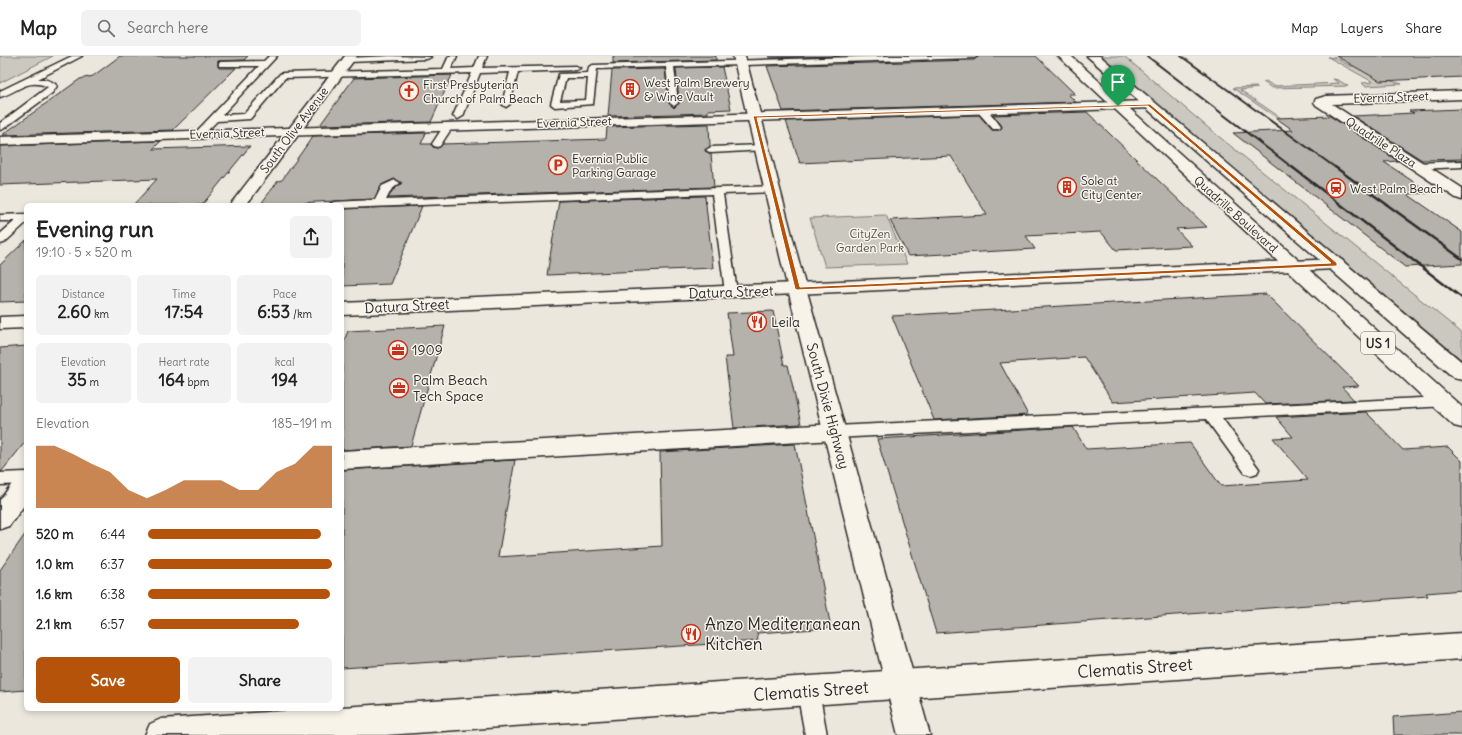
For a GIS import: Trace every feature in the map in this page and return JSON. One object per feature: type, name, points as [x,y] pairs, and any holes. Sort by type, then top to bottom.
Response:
[{"type":"street","name":"Quadrille Boulevard","points":[[1064,56],[1462,420]]},
{"type":"street","name":"Quadrille Boulevard","points":[[1093,56],[1462,373]]},
{"type":"street","name":"South Olive Avenue","points":[[240,203],[349,58]]},
{"type":"street","name":"South Dixie Highway","points":[[740,59],[797,289],[914,735]]},
{"type":"street","name":"Evernia Street","points":[[1321,102],[1326,100],[1346,99],[1462,95]]},
{"type":"street","name":"Quadrille Plaza","points":[[1321,102],[1462,195]]},
{"type":"street","name":"Evernia Street","points":[[0,141],[1149,105]]},
{"type":"street","name":"Datura Street","points":[[344,309],[1336,264]]},
{"type":"street","points":[[0,323],[24,322]]},
{"type":"street","points":[[344,460],[835,432]]},
{"type":"street","points":[[0,519],[24,487]]},
{"type":"street","name":"Clematis Street","points":[[161,735],[1462,646]]},
{"type":"lane","points":[[0,94],[78,56]]},
{"type":"lane","points":[[199,134],[273,56]]},
{"type":"lane","points":[[446,71],[453,56]]},
{"type":"lane","points":[[458,116],[483,56]]},
{"type":"lane","points":[[593,71],[590,102],[555,104],[562,76],[593,71],[740,59],[974,56]]},
{"type":"lane","points":[[349,58],[427,57]]},
{"type":"lane","points":[[222,64],[266,63]]},
{"type":"lane","points":[[670,65],[674,103]]},
{"type":"lane","points":[[213,118],[247,117],[283,76],[477,70],[521,67],[593,71]]},
{"type":"lane","points":[[506,104],[521,67]]},
{"type":"lane","points":[[0,127],[49,91],[53,86],[45,82],[30,80]]},
{"type":"lane","points":[[981,110],[996,127]]},
{"type":"lane","points":[[437,144],[448,126]]},
{"type":"lane","points":[[711,150],[762,148]]},
{"type":"lane","points":[[1417,166],[1462,164]]},
{"type":"lane","points":[[379,203],[386,188],[395,183]]},
{"type":"lane","points":[[344,205],[773,189]]},
{"type":"lane","points":[[717,191],[731,292]]},
{"type":"lane","points":[[0,218],[24,217]]},
{"type":"lane","points":[[0,240],[24,219]]},
{"type":"lane","points":[[835,432],[1442,402]]},
{"type":"lane","points":[[1210,413],[1251,469]]},
{"type":"lane","points":[[0,479],[24,478]]},
{"type":"lane","points":[[808,691],[816,735]]},
{"type":"green space","points":[[0,56],[53,56],[0,83]]},
{"type":"green space","points":[[1100,56],[1124,56],[1212,131],[1462,333],[1462,360]]},
{"type":"green space","points":[[1328,57],[1336,58],[1350,66],[1382,65],[1388,80],[1402,84],[1365,86],[1362,83],[1373,82]]},
{"type":"green space","points":[[1333,79],[1338,80],[1348,86],[1272,88],[1263,82],[1266,81],[1273,86],[1339,83]]},
{"type":"green space","points":[[1233,88],[1258,88],[1240,90],[1281,118],[1277,118]]},
{"type":"green space","name":"CityZen Garden Park","points":[[886,215],[907,264],[825,267],[810,218]]},
{"type":"building","points":[[120,56],[248,56],[244,60],[218,61],[219,68],[236,68],[173,130],[2,135],[80,79],[93,76]]},
{"type":"building","points":[[613,56],[716,56],[716,60],[613,63]]},
{"type":"building","points":[[769,56],[840,56],[769,58]]},
{"type":"building","points":[[979,56],[1036,56],[1075,94],[1068,94],[1076,102],[783,111],[767,66],[974,60]]},
{"type":"building","points":[[1336,56],[1462,56],[1462,77],[1380,81]]},
{"type":"building","points":[[722,67],[731,109],[708,110],[708,113],[608,116],[612,70],[665,69],[669,103],[674,108],[679,103],[676,68]]},
{"type":"building","points":[[452,75],[431,122],[320,125],[354,78]]},
{"type":"building","points":[[1462,109],[1462,159],[1422,160],[1353,116],[1414,113],[1409,111]]},
{"type":"building","name":"Sole at City Center","points":[[1087,112],[1207,227],[1176,229],[1192,246],[1116,250],[1101,232],[1026,236],[1035,249],[908,256],[890,220],[987,215],[951,156],[800,163],[786,121],[979,115],[992,130],[999,130],[1002,126],[993,115]]},
{"type":"building","points":[[1330,116],[1398,161],[1384,162],[1430,193],[1407,194],[1462,232],[1462,264],[1405,267],[1233,133],[1293,130],[1276,118]]},
{"type":"building","name":"Evernia Public Parking Garage","points":[[709,124],[710,146],[705,151],[711,154],[714,187],[388,198],[392,191],[402,183],[394,179],[381,185],[374,199],[298,203],[262,203],[278,181],[282,180],[313,136],[426,133],[421,144],[431,144],[433,147],[437,148],[443,144],[606,139],[607,127]]},
{"type":"building","points":[[161,141],[153,149],[250,146],[204,203],[135,203],[157,179],[0,185],[0,146]]},
{"type":"building","points":[[705,196],[713,268],[547,275],[559,201]]},
{"type":"building","points":[[422,206],[390,284],[344,286],[344,209]]},
{"type":"building","points":[[24,242],[24,301],[0,302],[0,265]]},
{"type":"building","points":[[1266,294],[1359,386],[1342,387],[1354,400],[1265,404],[1255,393],[1113,402],[1084,357],[1000,363],[1028,415],[934,420],[892,316]]},
{"type":"building","points":[[773,311],[784,365],[788,365],[801,424],[734,428],[725,357],[733,357],[727,313]]},
{"type":"building","points":[[445,326],[411,446],[344,450],[344,341],[348,331]]},
{"type":"building","points":[[24,346],[24,444],[0,472],[0,348]]},
{"type":"building","points":[[1366,412],[1403,450],[1448,447],[1462,461],[1462,590],[1426,593],[1428,596],[936,633],[877,439],[1073,427],[1086,449],[1190,443],[1221,486],[1308,480],[1273,438],[1293,437],[1276,417]]},
{"type":"building","points":[[795,444],[831,628],[757,633],[758,641],[344,668],[344,470],[515,460],[498,557],[662,546],[660,452]]},
{"type":"building","points":[[24,536],[24,690],[0,692],[0,570]]},
{"type":"building","points":[[1462,712],[1462,735],[1394,735],[1393,717]]},
{"type":"railway","points":[[1147,56],[1293,168]]},
{"type":"railway","points":[[1181,56],[1336,168]]},
{"type":"railway","points":[[1292,167],[1462,298]]},
{"type":"railway","points":[[1335,167],[1462,259]]},
{"type":"place","name":"West Palm Brewery & Wine Vault","points":[[630,89]]},
{"type":"place","name":"First Presbyterian Church of Palm Beach","points":[[409,91]]},
{"type":"place","name":"Evernia Public Parking Garage","points":[[558,165]]},
{"type":"place","name":"Sole at City Center","points":[[1067,187]]},
{"type":"place","name":"West Palm Beach","points":[[1336,188]]},
{"type":"place","name":"Leila","points":[[757,322]]},
{"type":"place","name":"1909","points":[[398,350]]},
{"type":"place","name":"Palm Beach Tech Space","points":[[399,388]]},
{"type":"place","name":"Anzo Mediterranean Kitchen","points":[[691,634]]},
{"type":"route","points":[[1149,105],[1336,264],[797,289],[754,117],[1118,106],[1149,105]]}]
